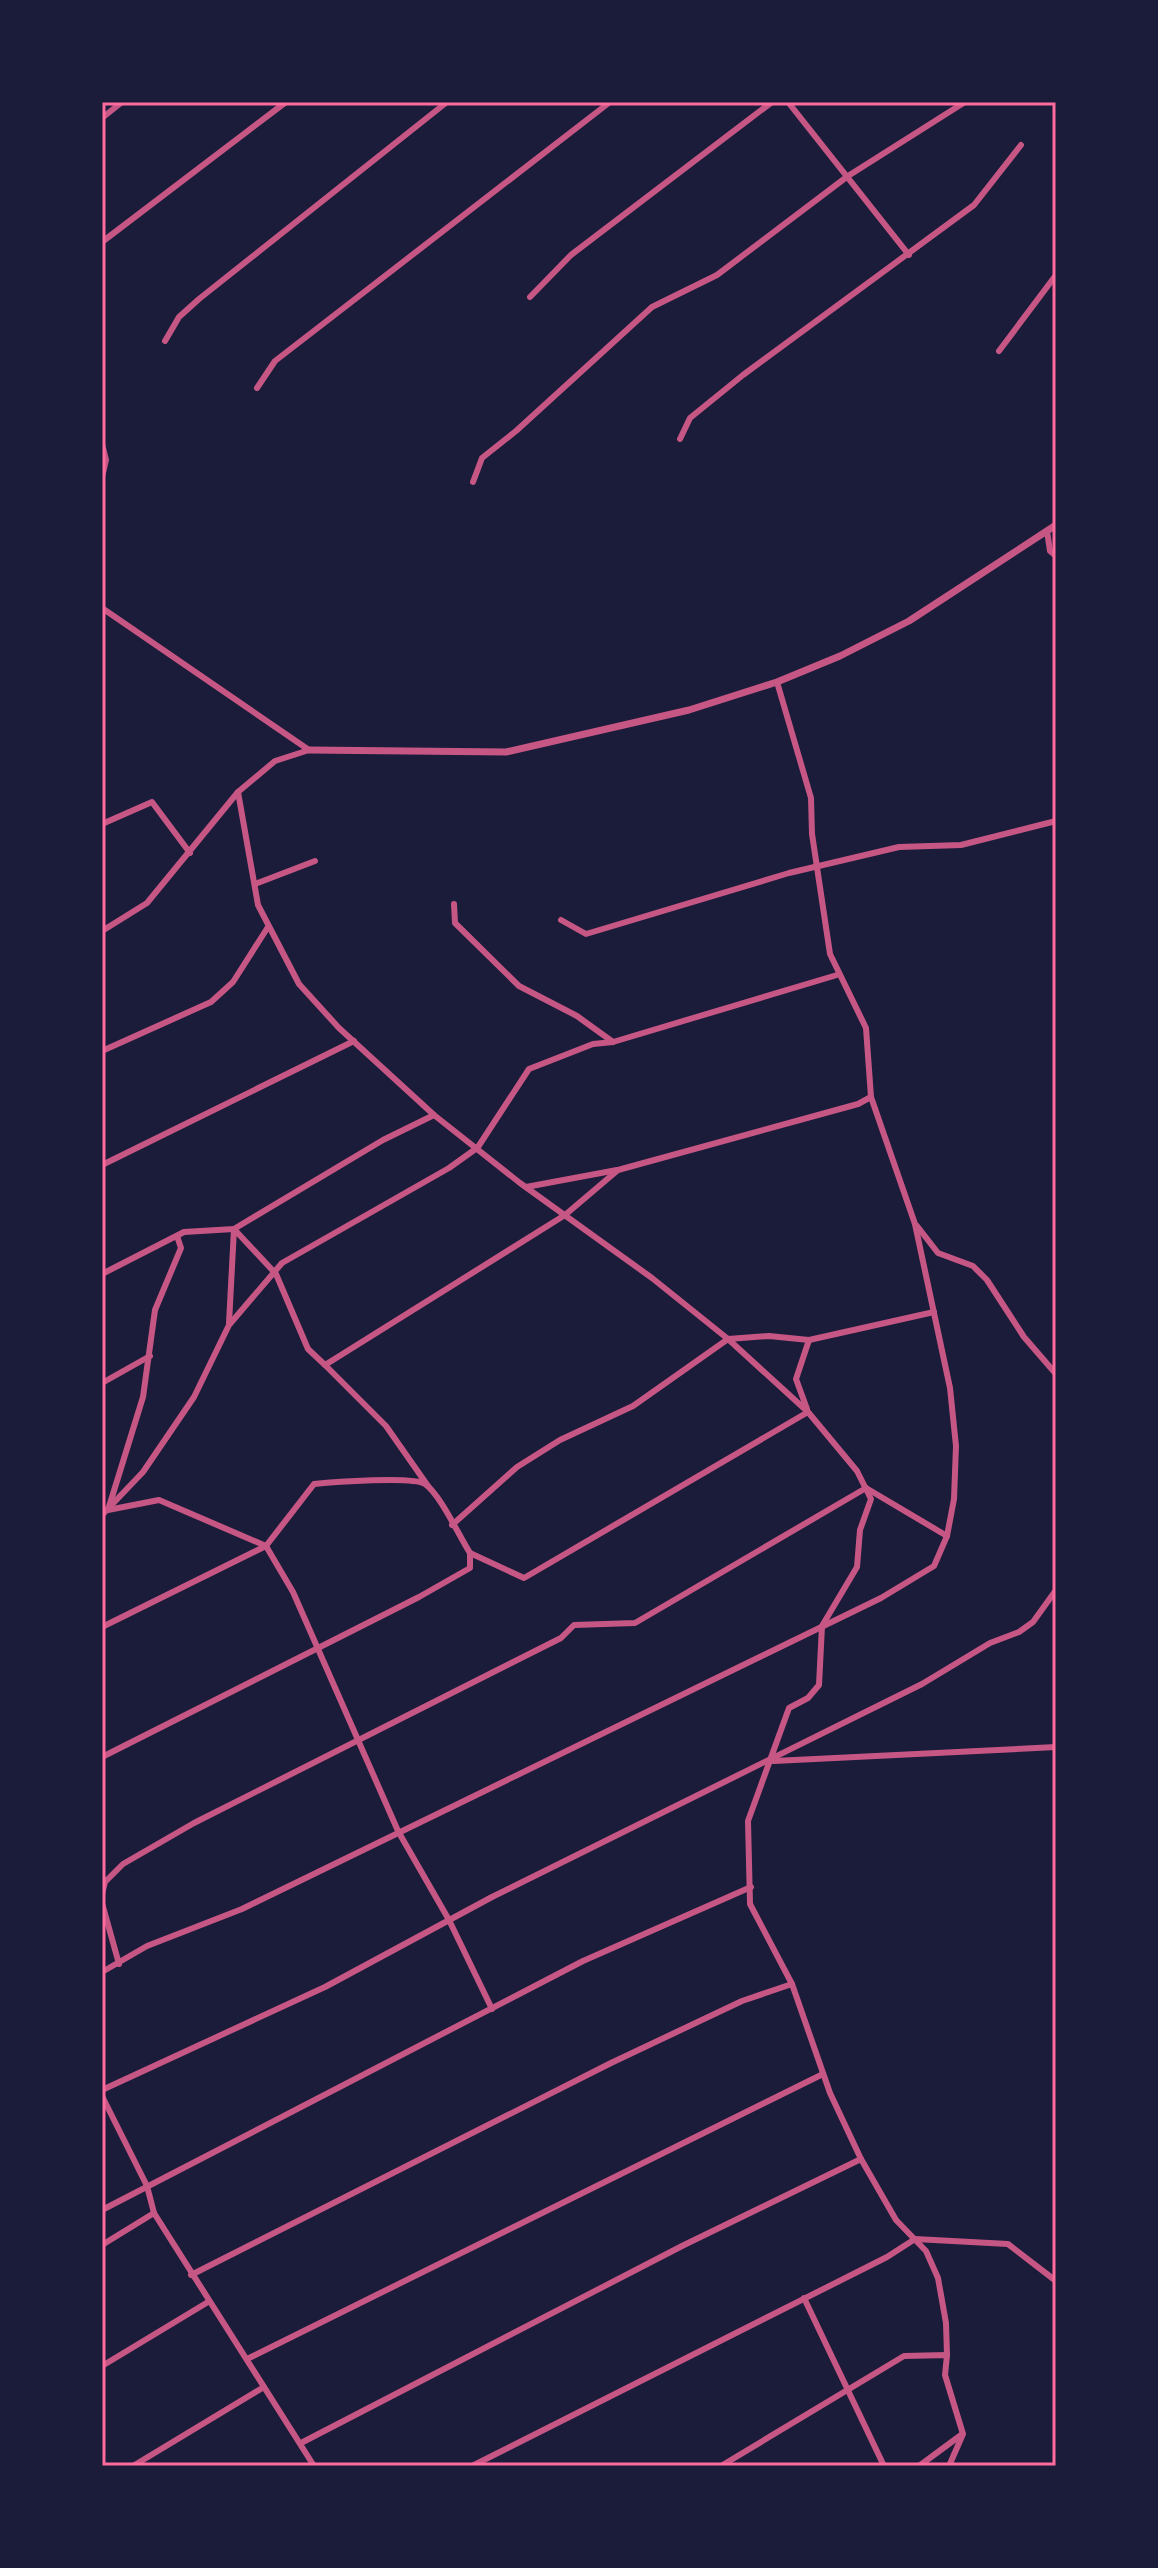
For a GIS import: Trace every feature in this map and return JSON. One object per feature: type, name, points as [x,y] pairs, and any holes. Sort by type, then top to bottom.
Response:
[{"type":"street","points":[[102,118],[122,102]]},
{"type":"street","points":[[102,242],[286,102]]},
{"type":"street","points":[[165,341],[179,317],[199,299],[447,102]]},
{"type":"street","points":[[257,388],[275,361],[610,102]]},
{"type":"street","points":[[530,297],[571,255],[772,102]]},
{"type":"street","points":[[788,102],[909,255]]},
{"type":"street","points":[[473,482],[482,458],[652,307],[717,275],[848,176],[965,102]]},
{"type":"street","points":[[680,439],[690,418],[743,375],[974,205],[1021,145]]},
{"type":"street","points":[[999,351],[1056,275]]},
{"type":"street","points":[[102,444],[106,460],[102,477]]},
{"type":"street","points":[[102,931],[147,903],[238,792],[275,761],[309,750],[506,752],[635,724],[777,682],[840,656],[909,621],[1056,525]]},
{"type":"street","points":[[1047,531],[1050,551],[1056,556]]},
{"type":"street","points":[[102,608],[309,750]]},
{"type":"street","points":[[102,1972],[147,1946],[242,1909],[881,1598],[934,1566],[947,1536],[954,1499],[956,1446],[950,1388],[915,1224],[871,1097],[866,1028],[837,975],[825,928],[811,798],[777,682]]},
{"type":"street","points":[[238,792],[258,905],[299,984],[354,1041],[434,1115],[526,1187],[652,1278],[728,1339],[808,1412],[844,1454],[871,1499],[860,1530],[857,1567],[822,1626],[819,1685],[808,1698],[789,1708],[748,1821],[750,1904],[792,1984],[823,2074],[861,2159],[896,2220],[926,2251],[938,2278],[946,2323],[945,2375],[963,2434],[949,2466]]},
{"type":"street","points":[[102,824],[152,802],[190,853]]},
{"type":"street","points":[[561,920],[586,934],[789,873],[818,869],[899,847],[961,845],[1056,821]]},
{"type":"street","points":[[255,884],[315,861]]},
{"type":"street","points":[[454,904],[455,923],[519,986],[577,1016],[613,1042]]},
{"type":"street","points":[[102,1051],[211,1002],[233,982],[268,927]]},
{"type":"street","points":[[105,1512],[143,1472],[194,1397],[229,1325],[276,1274],[282,1263],[449,1168],[478,1148],[529,1069],[593,1044],[613,1042],[837,975]]},
{"type":"street","points":[[102,1165],[354,1041]]},
{"type":"street","points":[[526,1187],[618,1170],[858,1104],[871,1097]]},
{"type":"street","points":[[102,1274],[177,1236],[234,1229],[383,1140],[434,1115]]},
{"type":"street","points":[[325,1365],[565,1215],[618,1170]]},
{"type":"street","points":[[915,1224],[938,1253],[973,1266],[987,1280],[1024,1337],[1056,1374]]},
{"type":"street","points":[[234,1229],[276,1274],[308,1349],[386,1426],[470,1553],[524,1578],[808,1412]]},
{"type":"street","points":[[229,1325],[234,1229]]},
{"type":"street","points":[[105,1512],[143,1397],[155,1310],[181,1248],[177,1236]]},
{"type":"street","points":[[452,1525],[517,1467],[560,1440],[633,1406],[728,1339],[769,1336],[809,1340],[934,1312]]},
{"type":"street","points":[[808,1412],[796,1379],[809,1340]]},
{"type":"street","points":[[102,1383],[150,1356]]},
{"type":"street","points":[[102,1627],[266,1546],[314,1484],[413,1479],[428,1486]]},
{"type":"street","points":[[866,1488],[947,1536]]},
{"type":"street","points":[[102,1894],[105,1882],[123,1864],[194,1823],[561,1638],[574,1625],[635,1623],[866,1488]]},
{"type":"street","points":[[105,1512],[159,1500],[266,1546],[293,1592],[398,1831],[449,1920],[492,2009]]},
{"type":"street","points":[[102,1757],[470,1568],[470,1553]]},
{"type":"street","points":[[102,2090],[325,1987],[449,1920],[922,1684],[990,1643],[1019,1632],[1033,1622],[1056,1590]]},
{"type":"street","points":[[771,1761],[1056,1747]]},
{"type":"street","points":[[102,2210],[583,1961],[751,1887]]},
{"type":"street","points":[[102,1903],[119,1964]]},
{"type":"street","points":[[191,2275],[611,2063],[742,2001],[792,1984]]},
{"type":"street","points":[[247,2359],[823,2074]]},
{"type":"street","points":[[102,2096],[147,2186],[154,2213],[314,2466]]},
{"type":"street","points":[[301,2443],[684,2245],[861,2159]]},
{"type":"street","points":[[102,2245],[154,2213]]},
{"type":"street","points":[[472,2466],[915,2239],[1008,2244],[1056,2281]]},
{"type":"street","points":[[804,2298],[884,2466]]},
{"type":"street","points":[[102,2366],[208,2302]]},
{"type":"street","points":[[721,2466],[904,2356],[947,2355]]},
{"type":"street","points":[[133,2466],[264,2387]]},
{"type":"street","points":[[919,2466],[963,2434]]}]
